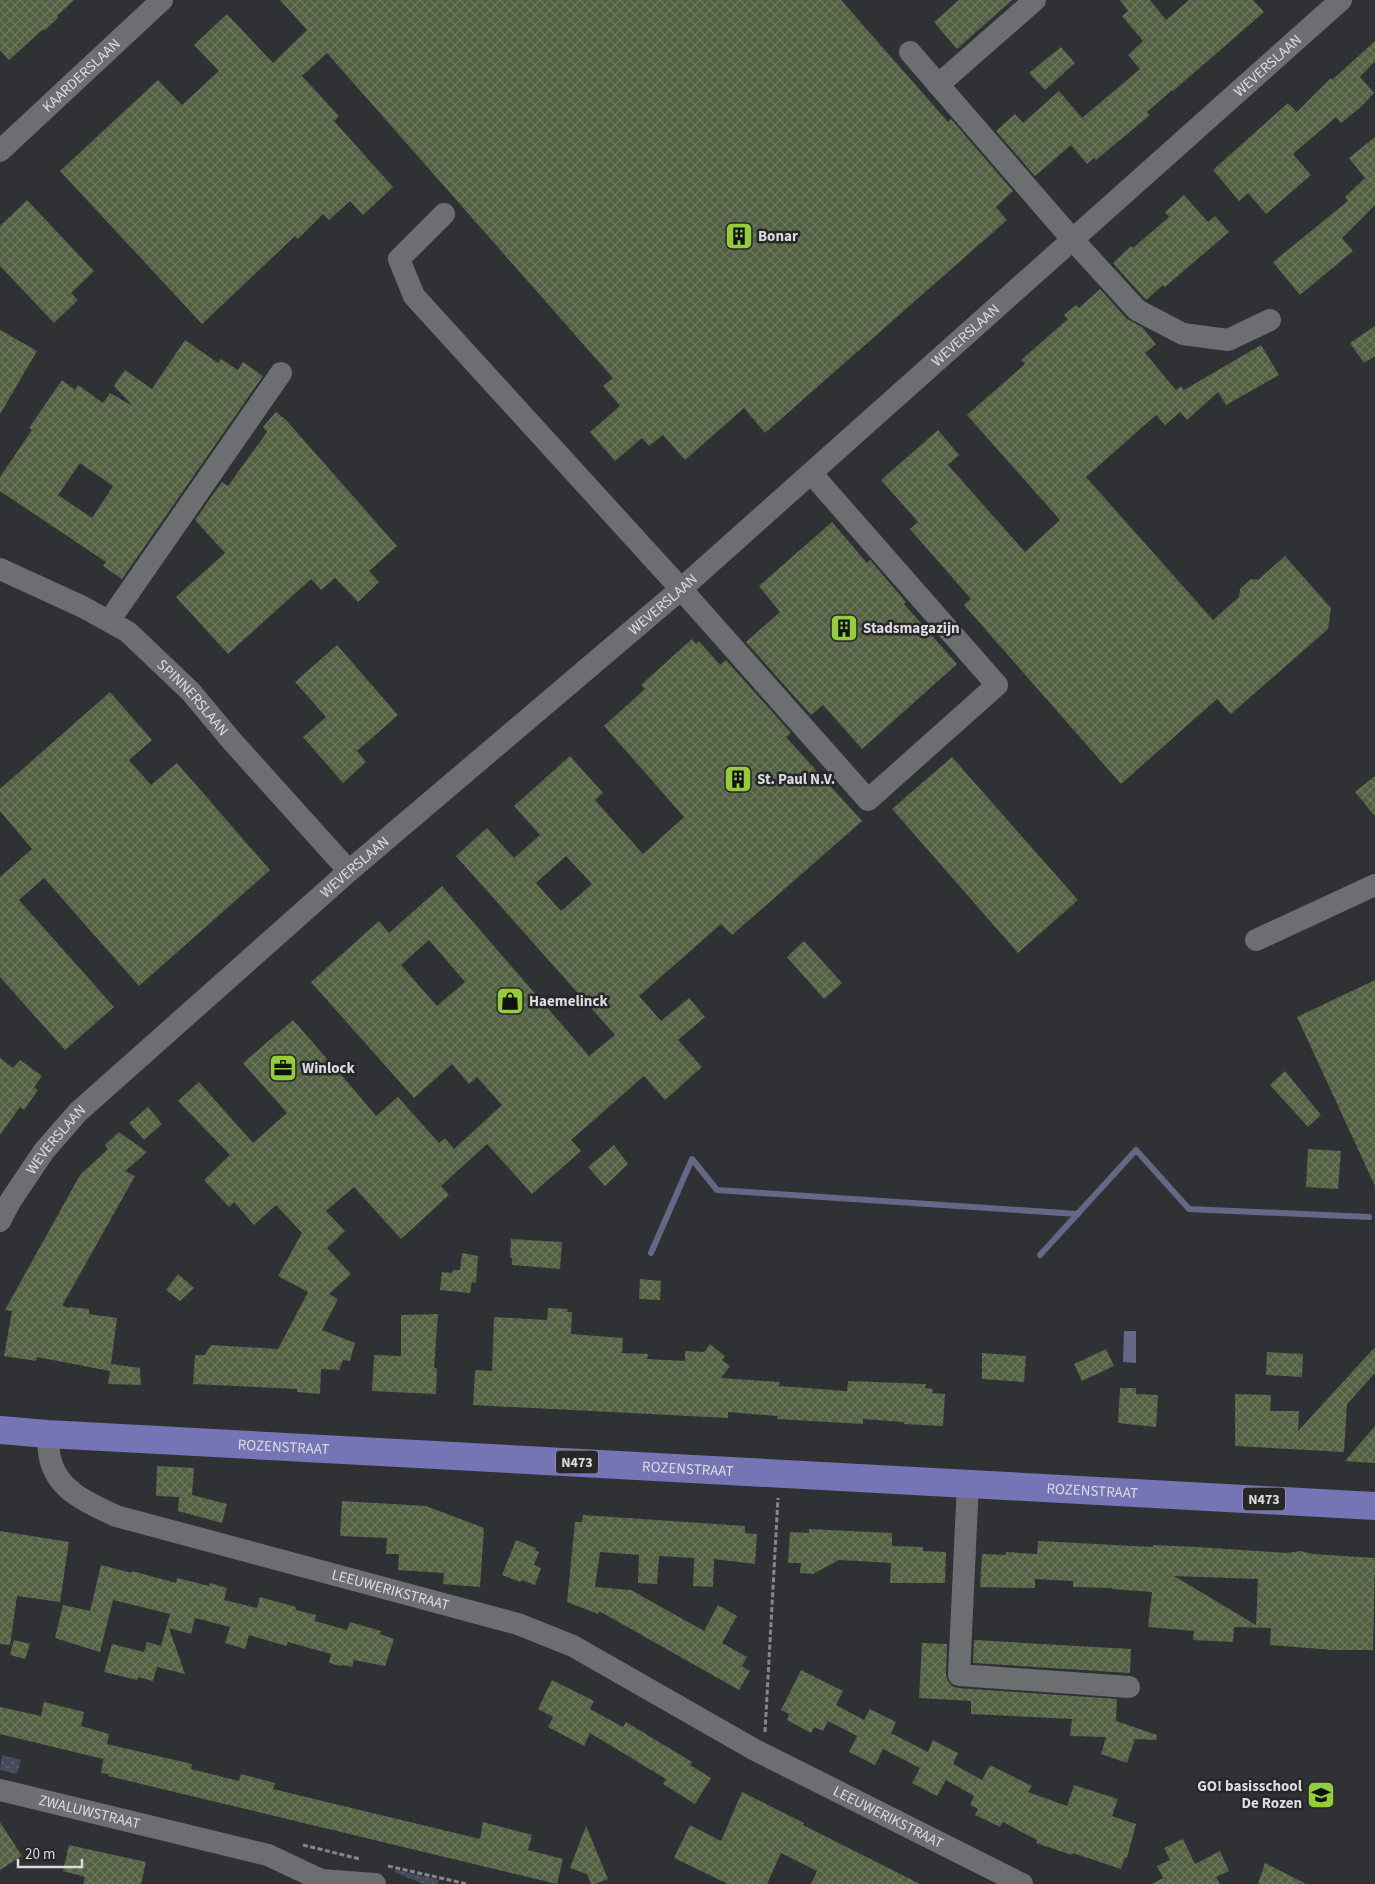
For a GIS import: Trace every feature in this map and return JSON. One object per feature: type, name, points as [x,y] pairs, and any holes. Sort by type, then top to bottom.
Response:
[{"type":"main road","name":"ROZENSTRAAT","points":[[0,1430],[1375,1506]]},
{"type":"street","name":"KAARDERSLAAN","points":[[0,151],[162,0]]},
{"type":"street","points":[[938,85],[1035,0]]},
{"type":"street","name":"WEVERSLAAN","points":[[0,1221],[11,1200],[44,1151],[78,1112],[349,872],[681,589],[1341,0]]},
{"type":"street","points":[[910,52],[1136,310],[1183,334],[1228,340],[1270,320]]},
{"type":"street","points":[[444,214],[399,259],[414,296],[681,589],[868,800],[997,685],[811,473]]},
{"type":"street","points":[[109,621],[280,373]]},
{"type":"street","name":"SPINNERSLAAN","points":[[0,569],[84,607],[128,632],[191,692],[231,740],[349,872]]},
{"type":"street","points":[[1256,940],[1375,885]]},
{"type":"street","name":"LEEUWERIKSTRAAT","points":[[47,1434],[51,1461],[60,1482],[86,1502],[116,1516],[518,1624],[573,1646],[755,1750],[1022,1884]]},
{"type":"street","points":[[968,1483],[959,1675],[1129,1686]]},
{"type":"street","name":"ZWALUWSTRAAT","points":[[0,1790],[268,1855],[322,1883],[380,1874]]},
{"type":"path","points":[[755,1750],[765,1732],[780,1473]]},
{"type":"path","points":[[294,1843],[366,1861]]},
{"type":"path","points":[[380,1874],[468,1884]]},
{"type":"shaded area","points":[[1124,1331],[1136,1331],[1136,1363],[1123,1362]]},
{"type":"shaded area","points":[[2,1755],[21,1760],[17,1774],[0,1770]]},
{"type":"shaded area","points":[[397,1870],[439,1880],[438,1884],[424,1884],[394,1872]]},
{"type":"building","points":[[0,0],[74,0],[45,30],[42,30],[9,60],[0,50]]},
{"type":"building","name":"Bonar","points":[[280,0],[841,0],[948,122],[951,119],[1013,191],[996,207],[1007,220],[765,433],[744,408],[685,460],[663,435],[649,446],[642,438],[615,461],[590,432],[620,406],[603,386],[613,378],[327,53],[302,76],[339,116],[334,121],[393,187],[363,215],[350,201],[329,220],[323,214],[298,239],[295,236],[202,324],[60,171],[158,80],[182,105],[219,71],[194,45],[227,14],[273,63],[307,30]]},
{"type":"building","points":[[959,0],[1012,0],[957,49],[934,22]]},
{"type":"building","points":[[1120,0],[1150,0],[1166,20],[1189,0],[1253,0],[1264,12],[1147,112],[1150,115],[1096,160],[1094,158],[1087,164],[1071,145],[1035,176],[996,131],[1015,114],[1023,123],[1059,91],[1082,118],[1140,69],[1128,55],[1143,41],[1122,16],[1128,11]]},
{"type":"building","points":[[1375,41],[1375,61],[1360,77],[1374,93],[1362,106],[1341,123],[1336,117],[1293,154],[1311,175],[1266,214],[1248,193],[1239,201],[1213,170],[1288,103],[1297,112],[1331,78],[1332,80]]},
{"type":"building","points":[[1061,47],[1075,63],[1045,90],[1029,73]]},
{"type":"building","points":[[1375,137],[1375,205],[1342,238],[1353,251],[1300,295],[1273,262],[1348,201],[1345,197],[1365,178],[1349,158]]},
{"type":"building","points":[[1184,195],[1208,222],[1215,216],[1229,232],[1165,287],[1163,285],[1146,300],[1113,263],[1131,246],[1133,248],[1169,217],[1165,212]]},
{"type":"building","points":[[27,200],[94,271],[71,293],[78,300],[54,323],[0,266],[0,226]]},
{"type":"building","points":[[1100,289],[1127,319],[1142,327],[1156,344],[1145,353],[1176,390],[1181,386],[1184,390],[1261,345],[1279,375],[1226,405],[1218,392],[1187,420],[1180,412],[1165,425],[1156,415],[1086,477],[1213,620],[1239,597],[1240,589],[1251,579],[1258,580],[1285,556],[1331,608],[1328,629],[1231,714],[1217,699],[1121,784],[964,605],[971,599],[910,529],[918,522],[881,480],[938,430],[959,455],[948,465],[1025,552],[1060,520],[967,415],[1025,364],[1021,360],[1068,319],[1064,315],[1076,305],[1079,308]]},
{"type":"building","points":[[1375,326],[1375,356],[1364,363],[1350,343]]},
{"type":"building","points":[[0,330],[37,351],[0,414]]},
{"type":"building","points":[[185,340],[218,363],[221,359],[238,370],[243,362],[263,376],[122,579],[103,566],[106,562],[0,491],[0,477],[32,430],[29,428],[62,380],[75,390],[78,385],[103,403],[110,393],[133,406],[114,386],[125,370],[152,389]],"holes":[[[80,463],[113,486],[92,518],[58,495]]]},
{"type":"building","points":[[276,412],[286,420],[397,546],[369,571],[379,582],[358,602],[335,578],[321,590],[311,579],[228,654],[176,597],[225,553],[195,520],[222,482],[228,486],[267,432],[263,427]]},
{"type":"building","name":"Stadsmagazijn","points":[[832,522],[867,563],[870,560],[906,602],[904,604],[957,664],[862,749],[823,705],[811,715],[746,642],[780,612],[759,586]]},
{"type":"building","points":[[692,639],[696,644],[699,641],[720,665],[726,660],[791,733],[786,737],[862,821],[732,935],[721,924],[639,996],[661,1021],[689,998],[705,1017],[678,1040],[702,1067],[665,1100],[644,1076],[571,1140],[581,1151],[532,1194],[487,1144],[441,1186],[449,1195],[401,1239],[354,1187],[326,1211],[345,1231],[327,1248],[351,1274],[329,1294],[338,1299],[322,1330],[355,1343],[350,1361],[343,1360],[339,1370],[321,1369],[320,1394],[297,1392],[297,1389],[193,1384],[195,1355],[205,1355],[211,1345],[278,1349],[308,1292],[278,1276],[302,1233],[276,1205],[254,1225],[234,1202],[229,1207],[204,1180],[230,1155],[178,1101],[199,1082],[253,1143],[287,1113],[243,1063],[293,1020],[376,1116],[398,1097],[439,1143],[445,1138],[454,1149],[502,1105],[477,1077],[469,1084],[452,1064],[414,1098],[311,982],[379,921],[389,933],[442,886],[589,1056],[615,1035],[456,856],[487,828],[514,858],[540,835],[514,806],[570,756],[603,793],[595,800],[643,854],[684,817],[604,726],[645,689],[641,685]],"holes":[[[566,856],[592,884],[561,911],[536,883]],[[429,940],[465,982],[437,1006],[401,965]]]},
{"type":"building","points":[[337,645],[398,715],[357,751],[366,762],[343,783],[303,737],[326,717],[295,682]]},
{"type":"building","points":[[110,692],[152,740],[129,760],[151,785],[177,763],[270,870],[139,986],[44,878],[19,900],[114,1007],[65,1050],[0,977],[0,877],[32,849],[0,811],[0,789]]},
{"type":"building","points":[[952,757],[1078,900],[1018,953],[892,809]]},
{"type":"building","points":[[1375,776],[1375,816],[1355,792]]},
{"type":"building","points":[[804,941],[842,983],[824,999],[787,957]]},
{"type":"building","points":[[1375,980],[1375,1186],[1297,1017]]},
{"type":"building","points":[[0,1058],[13,1068],[20,1060],[42,1076],[34,1087],[38,1090],[24,1110],[20,1107],[0,1135]]},
{"type":"building","points":[[1285,1071],[1321,1115],[1308,1127],[1270,1085]]},
{"type":"building","points":[[148,1107],[162,1124],[144,1140],[129,1123]]},
{"type":"building","points":[[119,1132],[147,1152],[125,1171],[135,1176],[63,1306],[89,1309],[89,1314],[117,1318],[111,1364],[140,1368],[141,1385],[108,1384],[110,1371],[37,1357],[36,1361],[4,1356],[12,1311],[5,1310],[80,1175],[108,1149],[105,1145]]},
{"type":"building","points":[[614,1145],[628,1164],[605,1186],[588,1167]]},
{"type":"building","points":[[1308,1149],[1341,1151],[1338,1189],[1306,1187]]},
{"type":"building","points":[[511,1239],[562,1242],[560,1269],[512,1265],[512,1258],[510,1258]]},
{"type":"building","points":[[462,1253],[478,1256],[476,1283],[472,1282],[470,1293],[440,1290],[442,1272],[452,1273],[453,1270],[460,1270]]},
{"type":"building","points":[[178,1274],[194,1288],[180,1301],[166,1290]]},
{"type":"building","points":[[640,1279],[661,1281],[660,1300],[639,1299]]},
{"type":"building","points":[[548,1308],[568,1309],[567,1312],[572,1312],[571,1334],[623,1338],[622,1353],[648,1354],[647,1359],[685,1361],[685,1351],[704,1352],[710,1344],[725,1356],[722,1360],[730,1366],[721,1378],[780,1382],[779,1386],[847,1391],[848,1381],[926,1384],[925,1388],[933,1389],[932,1393],[945,1394],[943,1426],[863,1419],[863,1424],[777,1419],[778,1416],[728,1412],[728,1418],[473,1405],[475,1370],[492,1371],[494,1317],[547,1320]]},
{"type":"building","points":[[438,1314],[434,1368],[437,1368],[436,1394],[372,1391],[374,1355],[401,1356],[401,1315]]},
{"type":"building","points":[[1375,1347],[1375,1373],[1347,1404],[1344,1452],[1235,1446],[1235,1394],[1271,1395],[1270,1411],[1299,1411],[1298,1431]]},
{"type":"building","points":[[1106,1349],[1114,1366],[1082,1381],[1074,1364]]},
{"type":"building","points":[[1267,1352],[1303,1354],[1302,1377],[1266,1375]]},
{"type":"building","points":[[982,1353],[1026,1356],[1024,1382],[982,1379]]},
{"type":"building","points":[[1120,1388],[1136,1388],[1136,1394],[1158,1395],[1156,1427],[1118,1423]]},
{"type":"building","points":[[1375,1426],[1375,1463],[1345,1461]]},
{"type":"building","points":[[157,1466],[194,1468],[192,1495],[227,1504],[222,1523],[178,1511],[179,1497],[156,1496]]},
{"type":"building","points":[[342,1501],[426,1506],[484,1528],[480,1587],[443,1584],[444,1573],[398,1570],[399,1554],[386,1554],[387,1538],[340,1536]]},
{"type":"building","points":[[583,1515],[745,1526],[745,1533],[757,1534],[755,1564],[714,1559],[713,1587],[693,1586],[694,1558],[659,1556],[657,1584],[638,1583],[639,1555],[600,1552],[595,1587],[631,1590],[704,1631],[718,1605],[737,1616],[722,1643],[747,1657],[742,1666],[750,1671],[739,1690],[599,1611],[598,1614],[567,1602],[575,1522],[582,1522]]},
{"type":"building","points":[[809,1529],[892,1533],[892,1546],[923,1547],[923,1551],[946,1552],[945,1583],[890,1583],[891,1563],[839,1560],[813,1574],[800,1573],[801,1563],[788,1563],[790,1532],[809,1533]]},
{"type":"building","points":[[0,1531],[69,1542],[60,1602],[17,1596],[10,1645],[0,1644]]},
{"type":"building","points":[[516,1540],[536,1548],[535,1550],[539,1552],[534,1565],[541,1568],[535,1585],[502,1575]]},
{"type":"building","points":[[1038,1541],[1153,1547],[1153,1545],[1197,1547],[1287,1553],[1300,1551],[1313,1554],[1375,1558],[1373,1650],[1333,1650],[1270,1645],[1271,1628],[1234,1627],[1233,1642],[1193,1640],[1194,1631],[1148,1627],[1152,1592],[1073,1587],[1073,1581],[1035,1579],[1035,1588],[980,1587],[982,1554],[1006,1555],[1006,1552],[1037,1554]],"holes":[[[1174,1576],[1258,1579],[1256,1625]]]},
{"type":"building","points":[[101,1565],[176,1583],[177,1578],[209,1586],[210,1583],[227,1588],[224,1600],[257,1608],[260,1597],[316,1615],[315,1621],[347,1630],[350,1622],[381,1631],[380,1634],[394,1639],[385,1666],[354,1660],[352,1667],[340,1666],[329,1663],[331,1654],[288,1642],[286,1646],[249,1635],[245,1649],[225,1643],[230,1627],[195,1618],[191,1634],[169,1628],[185,1674],[157,1667],[153,1681],[138,1677],[137,1680],[104,1672],[112,1644],[144,1652],[147,1642],[161,1646],[170,1614],[113,1600],[100,1652],[55,1638],[63,1605],[90,1611]]},
{"type":"building","points":[[14,1640],[30,1644],[25,1659],[10,1655]]},
{"type":"building","points":[[974,1640],[1131,1649],[1130,1673],[973,1663]]},
{"type":"building","points":[[922,1643],[947,1644],[946,1675],[952,1686],[958,1688],[1117,1699],[1116,1721],[1157,1735],[1156,1740],[1135,1739],[1127,1763],[1101,1754],[1106,1737],[1070,1736],[1072,1719],[971,1714],[971,1701],[919,1698]]},
{"type":"building","points":[[801,1670],[843,1691],[836,1705],[864,1720],[870,1709],[896,1722],[891,1733],[928,1752],[933,1740],[958,1753],[953,1764],[982,1780],[990,1765],[1032,1786],[1028,1792],[1067,1806],[1074,1785],[1118,1799],[1112,1816],[1136,1824],[1127,1858],[1125,1857],[1121,1869],[1036,1843],[1037,1840],[1003,1822],[1000,1827],[975,1815],[978,1809],[970,1805],[974,1796],[946,1780],[937,1796],[912,1783],[920,1768],[883,1749],[875,1765],[849,1752],[857,1736],[828,1721],[823,1731],[814,1727],[811,1733],[787,1720],[789,1714],[781,1710]]},
{"type":"building","points":[[552,1680],[594,1701],[590,1709],[623,1727],[626,1722],[692,1762],[690,1765],[711,1778],[695,1804],[663,1784],[666,1779],[590,1733],[584,1746],[548,1727],[553,1717],[538,1709]]},
{"type":"building","points":[[44,1702],[84,1712],[81,1726],[109,1734],[107,1744],[192,1764],[191,1769],[239,1781],[241,1774],[275,1783],[273,1789],[480,1839],[483,1822],[532,1835],[528,1850],[563,1859],[557,1884],[108,1776],[109,1774],[101,1773],[104,1757],[103,1759],[0,1734],[0,1707],[41,1716]]},
{"type":"building","points":[[742,1792],[920,1884],[811,1884],[817,1871],[781,1853],[767,1884],[728,1884],[674,1858],[690,1825],[721,1841]]},
{"type":"building","points":[[0,1822],[22,1856],[0,1870]]},
{"type":"building","points":[[586,1826],[608,1879],[595,1884],[591,1884],[587,1874],[570,1868]]},
{"type":"building","points":[[1183,1839],[1195,1864],[1220,1851],[1229,1871],[1216,1877],[1220,1884],[1152,1884],[1163,1878],[1157,1866],[1170,1860],[1164,1848]]},
{"type":"building","points":[[69,1845],[146,1862],[141,1884],[83,1884],[85,1877],[63,1871]]},
{"type":"building","points":[[1265,1863],[1306,1884],[1258,1884]]},
{"type":"waterway","points":[[1040,1255],[1136,1150],[1189,1209],[1369,1217]]},
{"type":"waterway","points":[[651,1253],[692,1159],[717,1190],[1078,1214]]},
{"type":"place","name":"Bonar","points":[[739,236]]},
{"type":"place","name":"Stadsmagazijn","points":[[844,628]]},
{"type":"place","name":"St. Paul N.V.","points":[[738,779]]},
{"type":"place","name":"Haemelinck","points":[[510,1001]]},
{"type":"place","name":"Winlock","points":[[283,1068]]},
{"type":"place","name":"GO! basisschool De Rozen","points":[[1321,1795]]}]
